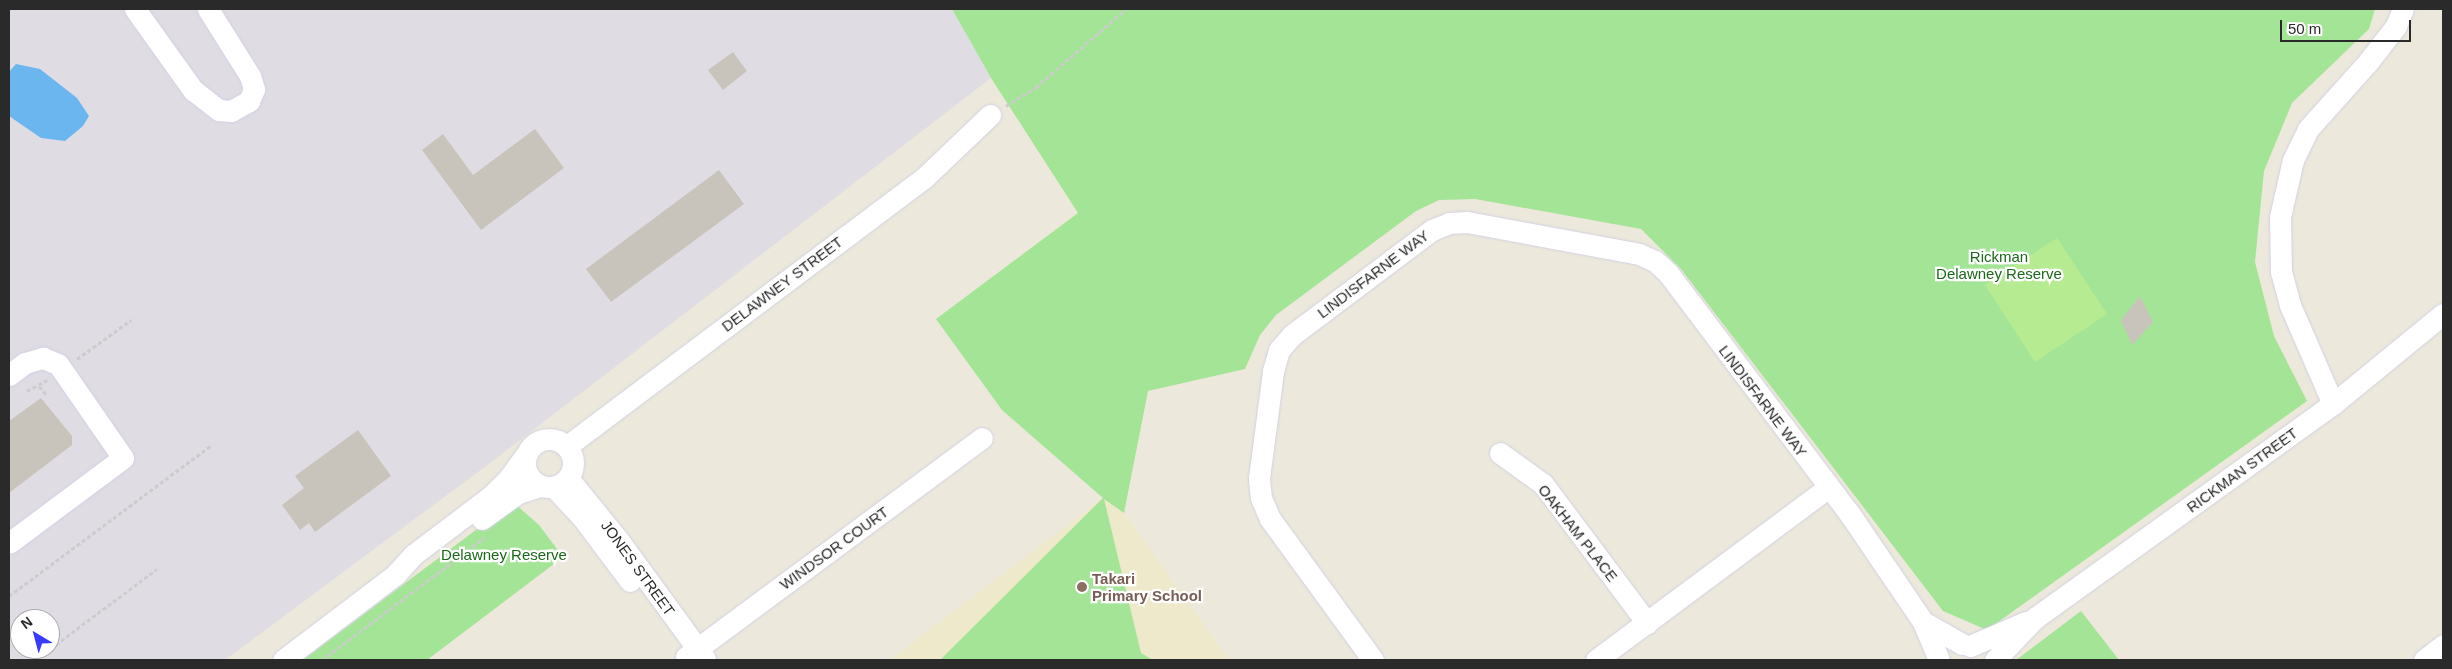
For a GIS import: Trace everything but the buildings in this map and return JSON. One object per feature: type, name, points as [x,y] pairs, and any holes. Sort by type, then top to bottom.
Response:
[{"type":"street","points":[[135,9],[194,90],[219,110],[231,111],[249,100],[254,89],[250,76],[208,9]]},
{"type":"street","points":[[2333,404],[2304,339],[2281,272],[2280,217],[2293,160],[2308,130],[2368,62],[2396,26],[2403,9]]},
{"type":"street","name":"DELAWNEY STREET","points":[[567,446],[925,177],[990,115]]},
{"type":"street","name":"LINDISFARNE WAY","points":[[1373,660],[1270,519],[1261,498],[1258,478],[1273,371],[1279,350],[1292,335],[1432,230],[1449,223],[1467,222],[1639,254],[1655,261],[1668,273],[1828,488],[1849,512],[1923,622],[1940,660]]},
{"type":"street","name":"RICKMAN STREET","points":[[1940,660],[1947,650],[1972,650],[2035,618],[2333,404],[2442,317]]},
{"type":"street","points":[[9,375],[25,362],[42,358],[58,364],[123,458],[9,543]]},
{"type":"street","name":"WINDSOR COURT","points":[[694,657],[982,438]]},
{"type":"street","points":[[283,660],[395,575],[413,555],[491,496],[509,478],[531,446],[546,439],[554,439],[567,446],[573,458],[572,472],[554,483],[518,493],[418,567],[395,575]]},
{"type":"street","name":"OAKHAM PLACE","points":[[1500,453],[1543,484],[1646,623]]},
{"type":"street","name":"JONES STREET","points":[[526,455],[526,470],[529,476],[554,483],[609,528],[694,657]]},
{"type":"street","points":[[1596,660],[1828,488]]},
{"type":"street","name":"RICKMAN STREET","points":[[1995,660],[2035,618]]},
{"type":"street","name":"LINDISFARNE WAY","points":[[1923,622],[1972,650]]},
{"type":"street","points":[[2424,660],[2443,645]]},
{"type":"path","points":[[990,115],[1036,87],[1126,9]]},
{"type":"path","points":[[27,391],[37,385],[39,386],[131,320]]},
{"type":"path","points":[[39,386],[46,394]]},
{"type":"path","points":[[9,596],[210,446]]},
{"type":"path","points":[[322,660],[488,536]]},
{"type":"path","points":[[35,660],[157,570]]},
{"type":"shaded area","points":[[9,9],[952,9],[991,78],[494,460],[225,660],[9,660]]},
{"type":"shaded area","name":"Takari Primary School","points":[[1103,498],[1124,513],[1229,660],[890,660]]},
{"type":"green space","name":"Rickman Delawney Reserve","points":[[952,9],[2375,9],[2369,29],[2292,103],[2264,171],[2255,262],[2274,336],[2307,401],[1987,630],[1943,611],[1681,269],[1641,229],[1475,199],[1439,200],[1416,211],[1276,315],[1260,335],[1245,369],[1148,391],[1124,513],[1104,499],[1141,653],[1153,660],[940,660],[1103,498],[1002,410],[936,319],[1078,213],[991,78]]},
{"type":"green space","points":[[2057,238],[2107,314],[2035,362],[1985,285]]},
{"type":"green space","name":"Delawney Reserve","points":[[513,502],[539,525],[563,557],[427,660],[303,660]]},
{"type":"green space","points":[[2081,611],[2119,660],[2016,660]]},
{"type":"water","points":[[16,64],[40,69],[77,98],[89,116],[83,126],[65,141],[41,138],[9,116],[9,72]]},
{"type":"place","name":"Takari Primary School","points":[[1082,587]]}]
